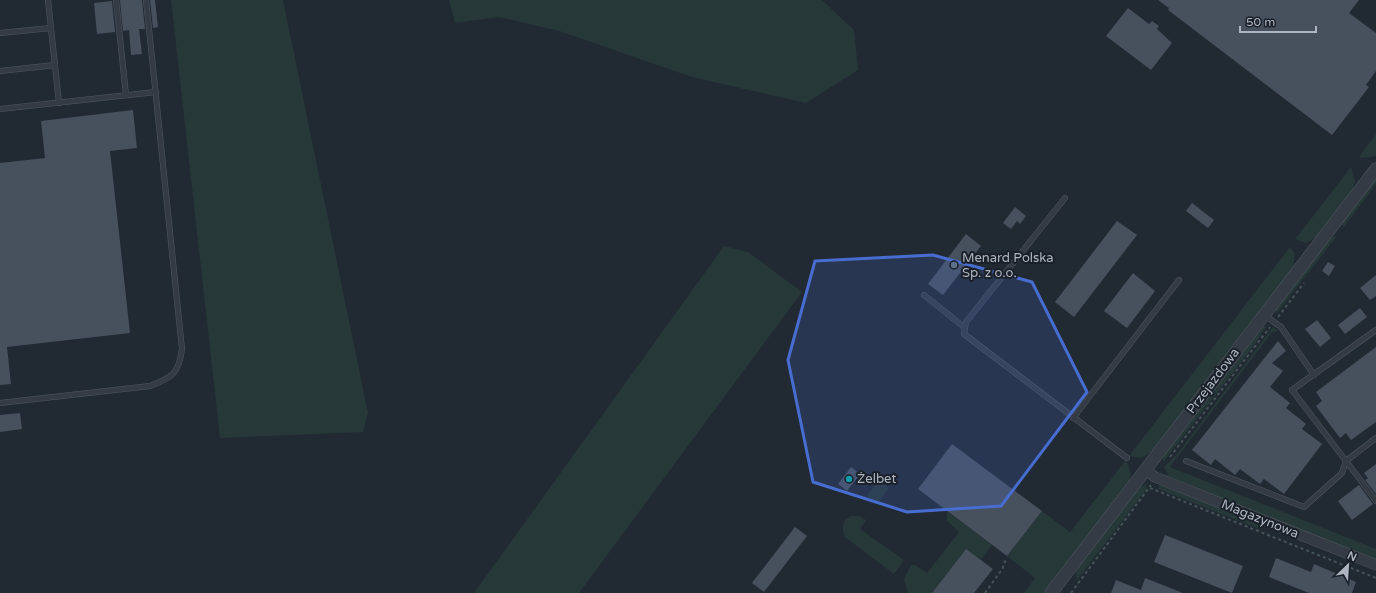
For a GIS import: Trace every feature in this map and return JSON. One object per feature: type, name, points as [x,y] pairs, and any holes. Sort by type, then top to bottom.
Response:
[{"type":"street","name":"Przejazdowa","points":[[1051,593],[1376,169]]},
{"type":"street","name":"Magazynowa","points":[[1145,470],[1155,478],[1376,565]]},
{"type":"lane","points":[[48,0],[59,103]]},
{"type":"lane","points":[[116,0],[126,95]]},
{"type":"lane","points":[[0,403],[150,386],[164,381],[175,374],[180,362],[182,350],[146,0]]},
{"type":"lane","points":[[0,33],[51,28]]},
{"type":"lane","points":[[0,71],[55,65]]},
{"type":"lane","points":[[0,109],[156,92]]},
{"type":"lane","points":[[1065,198],[982,300],[966,322],[964,334],[1127,458]]},
{"type":"lane","points":[[1073,418],[1179,280]]},
{"type":"lane","points":[[924,295],[964,327]]},
{"type":"lane","points":[[1263,315],[1280,327],[1314,375]]},
{"type":"lane","points":[[1376,330],[1292,390],[1376,500]]},
{"type":"lane","points":[[1186,461],[1304,507],[1342,473],[1346,461],[1376,438]]},
{"type":"path","points":[[1166,461],[1176,451],[1308,278]]},
{"type":"path","points":[[1071,593],[1150,488],[1155,478]]},
{"type":"path","points":[[1150,488],[1376,578]]},
{"type":"path","points":[[985,593],[1003,568],[1006,560]]},
{"type":"highlighted area","points":[[933,255],[1032,282],[1087,392],[1001,506],[907,512],[813,482],[788,360],[815,261]]},
{"type":"shaded area","points":[[171,0],[283,0],[368,413],[363,432],[220,438]]},
{"type":"shaded area","points":[[449,0],[822,0],[854,30],[858,70],[806,103],[692,77],[559,31],[499,17],[455,23]]},
{"type":"shaded area","points":[[1376,134],[1376,156],[1364,158],[1359,157]]},
{"type":"shaded area","points":[[1351,167],[1355,181],[1352,191],[1317,237],[1306,243],[1297,240],[1296,238]]},
{"type":"shaded area","points":[[1376,177],[1376,184],[1343,228],[1342,222]]},
{"type":"shaded area","points":[[1337,236],[1276,314],[1276,309],[1331,237]]},
{"type":"shaded area","points":[[724,246],[748,252],[802,292],[579,593],[474,593]]},
{"type":"shaded area","points":[[1290,247],[1295,254],[1293,267],[1154,450],[1142,458],[1129,456]]},
{"type":"shaded area","points":[[1267,325],[1256,343],[1163,462],[1163,456],[1262,327]]},
{"type":"shaded area","points":[[1273,327],[1278,331],[1272,332],[1170,467],[1376,549],[1376,562],[1166,476],[1168,474],[1164,467],[1178,453]]},
{"type":"shaded area","points":[[1126,460],[1131,474],[1129,481],[1045,593],[1024,593],[1035,578],[1007,556],[1042,511],[1070,532]]},
{"type":"shaded area","points":[[879,480],[889,488],[877,504],[867,496]]},
{"type":"shaded area","points":[[1146,484],[1146,490],[1077,580],[1076,573],[1078,567],[1137,489]]},
{"type":"shaded area","points":[[1160,484],[1254,522],[1260,526],[1262,530],[1158,489]]},
{"type":"shaded area","points":[[947,511],[992,545],[981,560],[966,549],[932,593],[908,593],[904,579],[911,565],[915,565],[927,573],[959,532],[947,521]]},
{"type":"shaded area","points":[[851,516],[859,516],[866,520],[860,529],[904,560],[894,574],[845,537],[843,525],[844,522]]},
{"type":"building","points":[[120,0],[142,0],[145,29],[139,29],[142,54],[131,55],[129,30],[123,31]]},
{"type":"building","points":[[150,0],[155,0],[158,27],[153,28]]},
{"type":"building","points":[[1158,0],[1359,0],[1349,13],[1376,33],[1376,71],[1366,85],[1369,87],[1332,135],[1168,10],[1169,8]]},
{"type":"building","points":[[112,1],[115,32],[97,34],[94,3]]},
{"type":"building","points":[[1128,8],[1149,24],[1152,21],[1159,26],[1157,29],[1172,43],[1151,70],[1106,36]]},
{"type":"building","points":[[133,110],[137,148],[110,151],[130,333],[7,347],[11,384],[0,385],[0,163],[45,158],[41,121]]},
{"type":"building","points":[[1192,203],[1214,220],[1208,228],[1186,211]]},
{"type":"building","points":[[1015,207],[1026,216],[1020,224],[1017,221],[1011,229],[1003,223]]},
{"type":"building","points":[[1117,221],[1137,235],[1074,317],[1055,302]]},
{"type":"building","name":"Menard Polska Sp. z o.o.","points":[[966,234],[981,246],[943,295],[928,284]]},
{"type":"building","points":[[1328,262],[1335,266],[1329,276],[1322,271]]},
{"type":"building","points":[[1133,273],[1155,291],[1127,328],[1104,311]]},
{"type":"building","points":[[1376,275],[1376,296],[1370,300],[1360,288]]},
{"type":"building","points":[[1360,308],[1367,317],[1345,334],[1338,325]]},
{"type":"building","points":[[1317,320],[1331,338],[1320,347],[1305,329]]},
{"type":"building","points":[[1278,341],[1286,351],[1272,363],[1283,371],[1270,387],[1290,403],[1286,408],[1306,424],[1302,429],[1322,444],[1284,494],[1264,479],[1260,484],[1240,469],[1235,475],[1215,459],[1211,465],[1192,450]]},
{"type":"building","points":[[1376,347],[1376,422],[1351,440],[1346,433],[1340,438],[1316,406],[1322,401],[1316,392]]},
{"type":"building","points":[[20,413],[22,429],[0,432],[0,415]]},
{"type":"building","points":[[952,444],[1042,511],[1007,556],[918,489]]},
{"type":"building","points":[[1376,464],[1376,494],[1365,480],[1368,478],[1364,473]]},
{"type":"building","name":"Żelbet","points":[[851,467],[860,474],[847,491],[838,484]]},
{"type":"building","points":[[1359,485],[1373,504],[1352,520],[1338,501]]},
{"type":"building","points":[[795,527],[807,536],[764,592],[752,583]]},
{"type":"building","points":[[1165,535],[1243,566],[1232,593],[1154,562]]},
{"type":"building","points":[[966,549],[993,569],[974,593],[932,593]]},
{"type":"building","points":[[1276,558],[1311,572],[1314,564],[1356,582],[1352,593],[1309,593],[1269,577]]},
{"type":"building","points":[[1145,578],[1183,593],[1111,593],[1116,580],[1141,590]]},
{"type":"place","name":"Menard Polska Sp. z o.o.","points":[[954,265]]},
{"type":"place","name":"Żelbet","points":[[849,479]]}]
